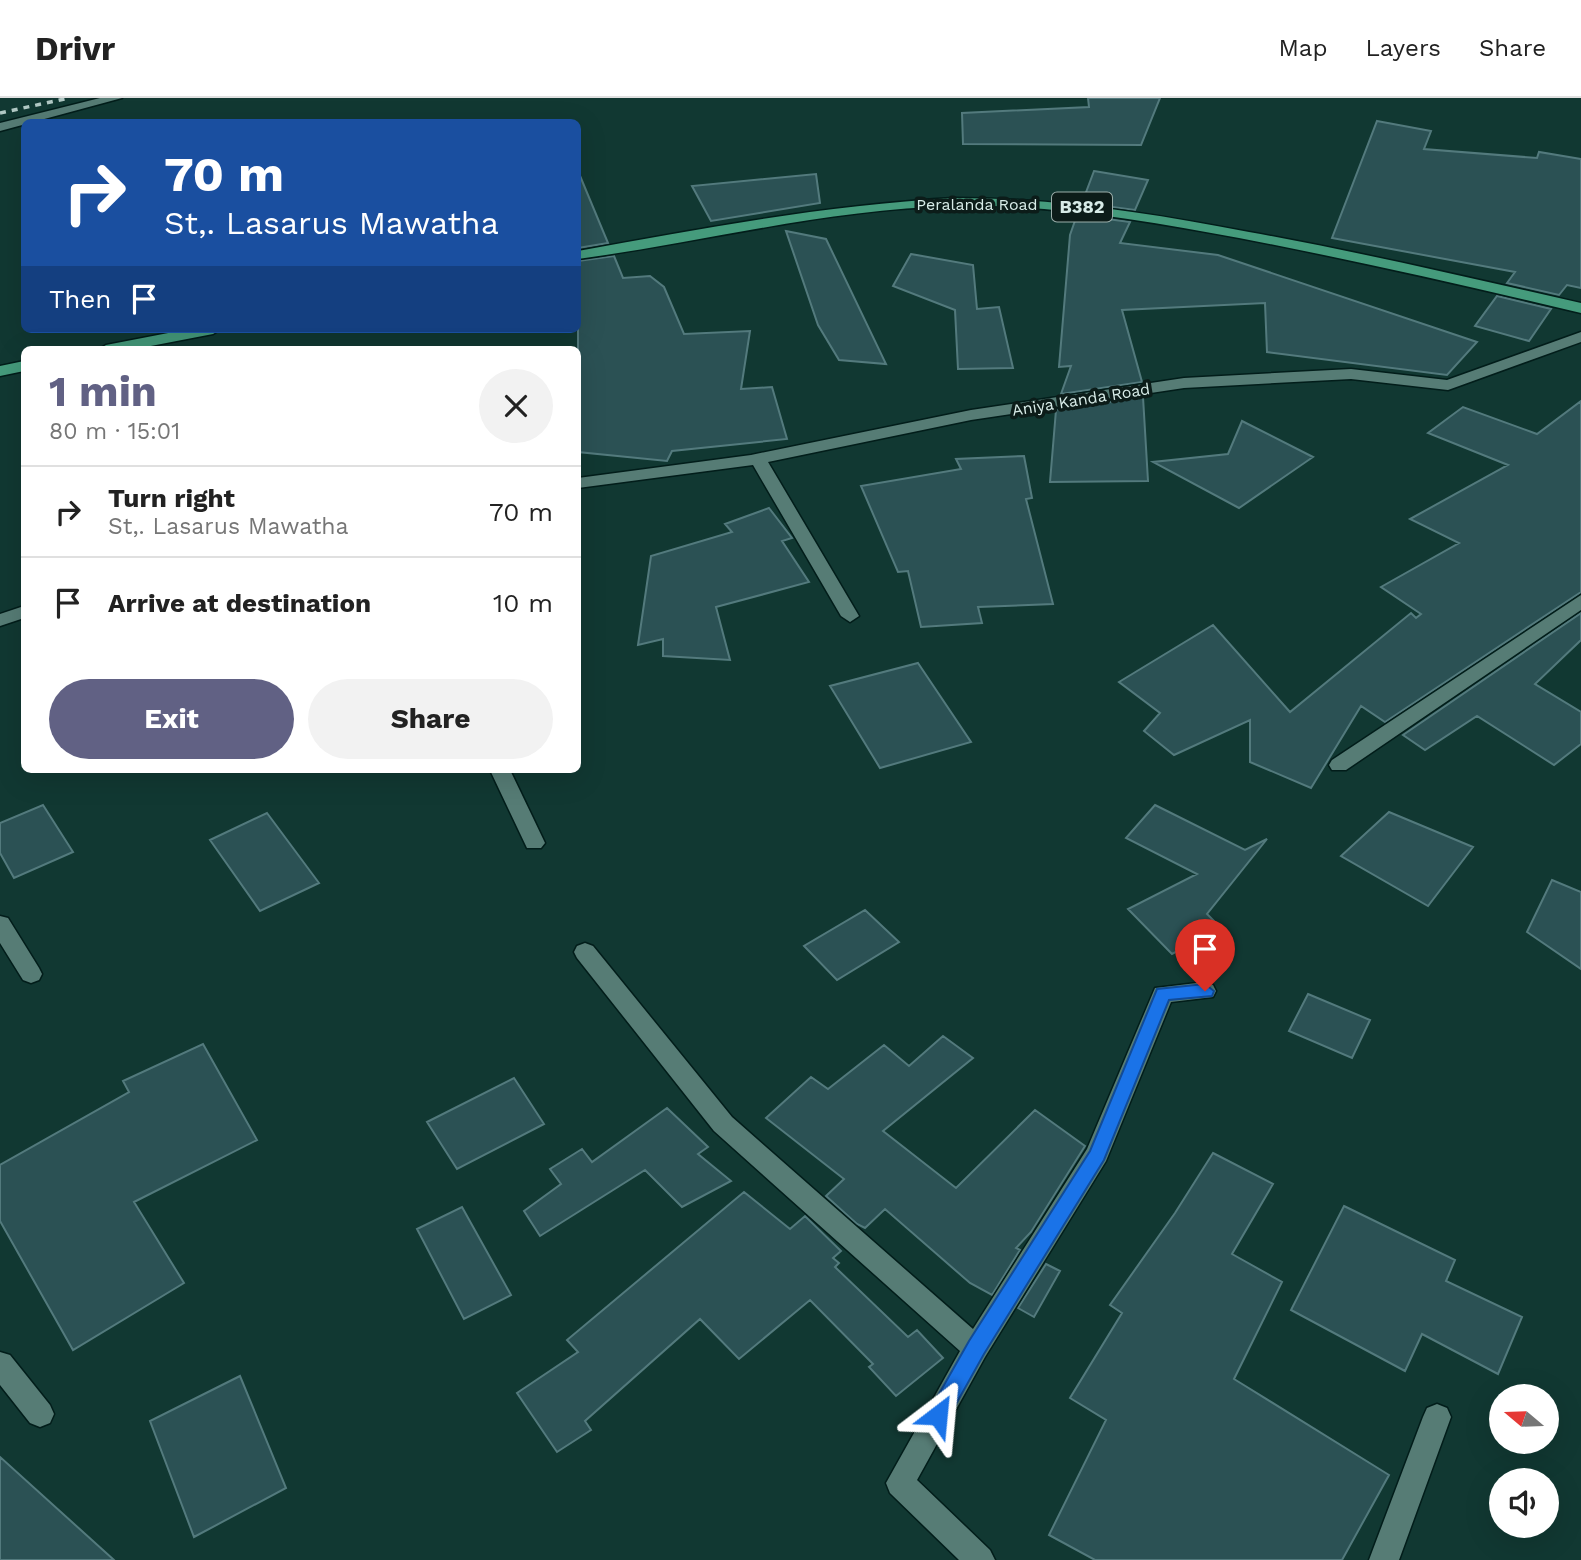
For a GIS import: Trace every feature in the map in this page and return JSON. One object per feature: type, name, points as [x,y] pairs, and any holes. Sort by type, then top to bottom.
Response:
[{"type":"main road","name":"Peralanda Road","points":[[581,255],[880,206],[947,202],[1048,204],[1093,208],[1285,243],[1581,308]]},
{"type":"main road","points":[[126,346],[193,333]]},
{"type":"main road","points":[[0,371],[21,367]]},
{"type":"street","points":[[32,119],[116,98]]},
{"type":"street","points":[[0,127],[21,122]]},
{"type":"street","name":"Aniya Kanda Road","points":[[581,484],[758,459],[971,415],[1184,383],[1351,374],[1448,385],[1581,337]]},
{"type":"street","points":[[758,459],[850,616]]},
{"type":"street","points":[[1339,765],[1581,601]]},
{"type":"street","points":[[0,620],[21,613]]},
{"type":"street","points":[[501,773],[534,843]]},
{"type":"street","points":[[0,924],[30,974]]},
{"type":"street","points":[[585,952],[723,1124],[976,1348]]},
{"type":"street","points":[[981,1560],[900,1483],[976,1348],[1097,1154],[1163,994],[1205,991]]},
{"type":"street","points":[[0,1364],[40,1414]]},
{"type":"street","points":[[1384,1560],[1437,1417]]},
{"type":"building","points":[[1088,98],[1160,98],[1141,145],[963,144],[962,113],[1089,107]]},
{"type":"building","points":[[1377,121],[1431,131],[1424,149],[1537,158],[1539,152],[1581,159],[1581,288],[1567,285],[1559,295],[1507,283],[1515,272],[1332,238]]},
{"type":"building","points":[[1094,171],[1148,180],[1135,210],[1082,203]]},
{"type":"building","points":[[816,174],[820,203],[711,221],[692,186]]},
{"type":"building","points":[[581,178],[608,243],[581,248]]},
{"type":"building","points":[[1077,215],[1130,222],[1120,243],[1218,255],[1477,342],[1447,375],[1267,352],[1265,303],[1122,310],[1142,382],[1061,394],[1071,366],[1059,367],[1070,235]]},
{"type":"building","points":[[786,231],[826,239],[886,364],[839,360],[818,325]]},
{"type":"building","points":[[911,254],[973,265],[977,309],[999,307],[1013,368],[958,369],[955,310],[893,286]]},
{"type":"building","points":[[614,256],[623,278],[650,276],[664,287],[684,334],[750,331],[741,389],[772,387],[787,439],[672,451],[667,461],[581,452],[581,346],[578,346],[578,333],[581,333],[581,261]]},
{"type":"building","points":[[1497,296],[1551,309],[1529,341],[1475,326]]},
{"type":"building","points":[[1143,397],[1148,481],[1050,482],[1056,410]]},
{"type":"building","points":[[1581,401],[1581,592],[1385,722],[1361,706],[1311,788],[1250,762],[1250,720],[1174,755],[1144,731],[1160,713],[1119,682],[1213,625],[1290,712],[1411,613],[1416,618],[1421,614],[1381,587],[1459,543],[1410,519],[1508,465],[1428,433],[1463,407],[1537,434]]},
{"type":"building","points":[[1242,421],[1313,457],[1239,508],[1153,462],[1228,454]]},
{"type":"building","points":[[1024,456],[1032,498],[1026,499],[1053,604],[978,607],[982,623],[921,627],[908,571],[898,572],[861,486],[961,469],[956,459]]},
{"type":"building","points":[[769,508],[792,538],[782,541],[809,582],[716,607],[730,660],[663,656],[663,639],[638,645],[651,556],[732,532],[725,524]]},
{"type":"building","points":[[1581,613],[1581,640],[1535,684],[1581,712],[1581,744],[1554,765],[1477,716],[1425,750],[1403,735]]},
{"type":"building","points":[[918,663],[971,742],[880,768],[830,686]]},
{"type":"building","points":[[43,805],[73,852],[14,878],[0,853],[0,823]]},
{"type":"building","points":[[1155,805],[1245,850],[1267,839],[1207,914],[1221,928],[1172,954],[1128,909],[1197,874],[1126,838]]},
{"type":"building","points":[[1389,812],[1473,847],[1428,906],[1341,856]]},
{"type":"building","points":[[267,813],[319,883],[260,911],[210,840]]},
{"type":"building","points":[[1552,880],[1581,892],[1581,969],[1527,932]]},
{"type":"building","points":[[865,910],[899,942],[837,980],[804,946]]},
{"type":"building","points":[[1308,994],[1370,1020],[1352,1058],[1289,1031]]},
{"type":"building","points":[[943,1036],[973,1058],[883,1131],[956,1188],[1035,1110],[1085,1146],[1031,1232],[1016,1248],[1020,1250],[992,1295],[970,1283],[885,1209],[865,1228],[857,1224],[826,1196],[844,1179],[766,1118],[811,1077],[828,1089],[884,1045],[909,1066]]},
{"type":"building","points":[[203,1044],[257,1140],[134,1202],[184,1283],[73,1350],[0,1221],[0,1165],[129,1092],[123,1081]]},
{"type":"building","points":[[514,1078],[544,1124],[457,1169],[427,1122]]},
{"type":"building","points":[[667,1108],[708,1147],[698,1154],[731,1181],[682,1207],[645,1170],[540,1236],[524,1211],[561,1184],[550,1169],[582,1149],[592,1162]]},
{"type":"building","points":[[1213,1153],[1273,1184],[1232,1254],[1282,1282],[1234,1379],[1389,1475],[1342,1560],[1095,1560],[1049,1535],[1106,1420],[1070,1398],[1122,1313],[1110,1305],[1175,1213]]},
{"type":"building","points":[[744,1192],[790,1229],[805,1216],[841,1251],[833,1258],[839,1263],[835,1267],[908,1337],[917,1330],[943,1358],[896,1396],[869,1367],[873,1364],[810,1300],[739,1359],[700,1319],[585,1421],[591,1430],[557,1452],[517,1393],[578,1352],[567,1340]]},
{"type":"building","points":[[1344,1206],[1455,1260],[1446,1281],[1522,1317],[1498,1374],[1422,1334],[1405,1371],[1291,1310]]},
{"type":"building","points":[[462,1207],[511,1295],[464,1319],[417,1229]]},
{"type":"building","points":[[1046,1264],[1060,1271],[1034,1317],[1018,1308]]},
{"type":"building","points":[[240,1376],[286,1488],[194,1537],[150,1421]]},
{"type":"building","points":[[0,1457],[114,1560],[0,1560]]},
{"type":"railway","points":[[0,113],[69,98]]},
{"type":"route","points":[[938,1415],[976,1348],[1097,1154],[1163,994],[1205,991]]}]
